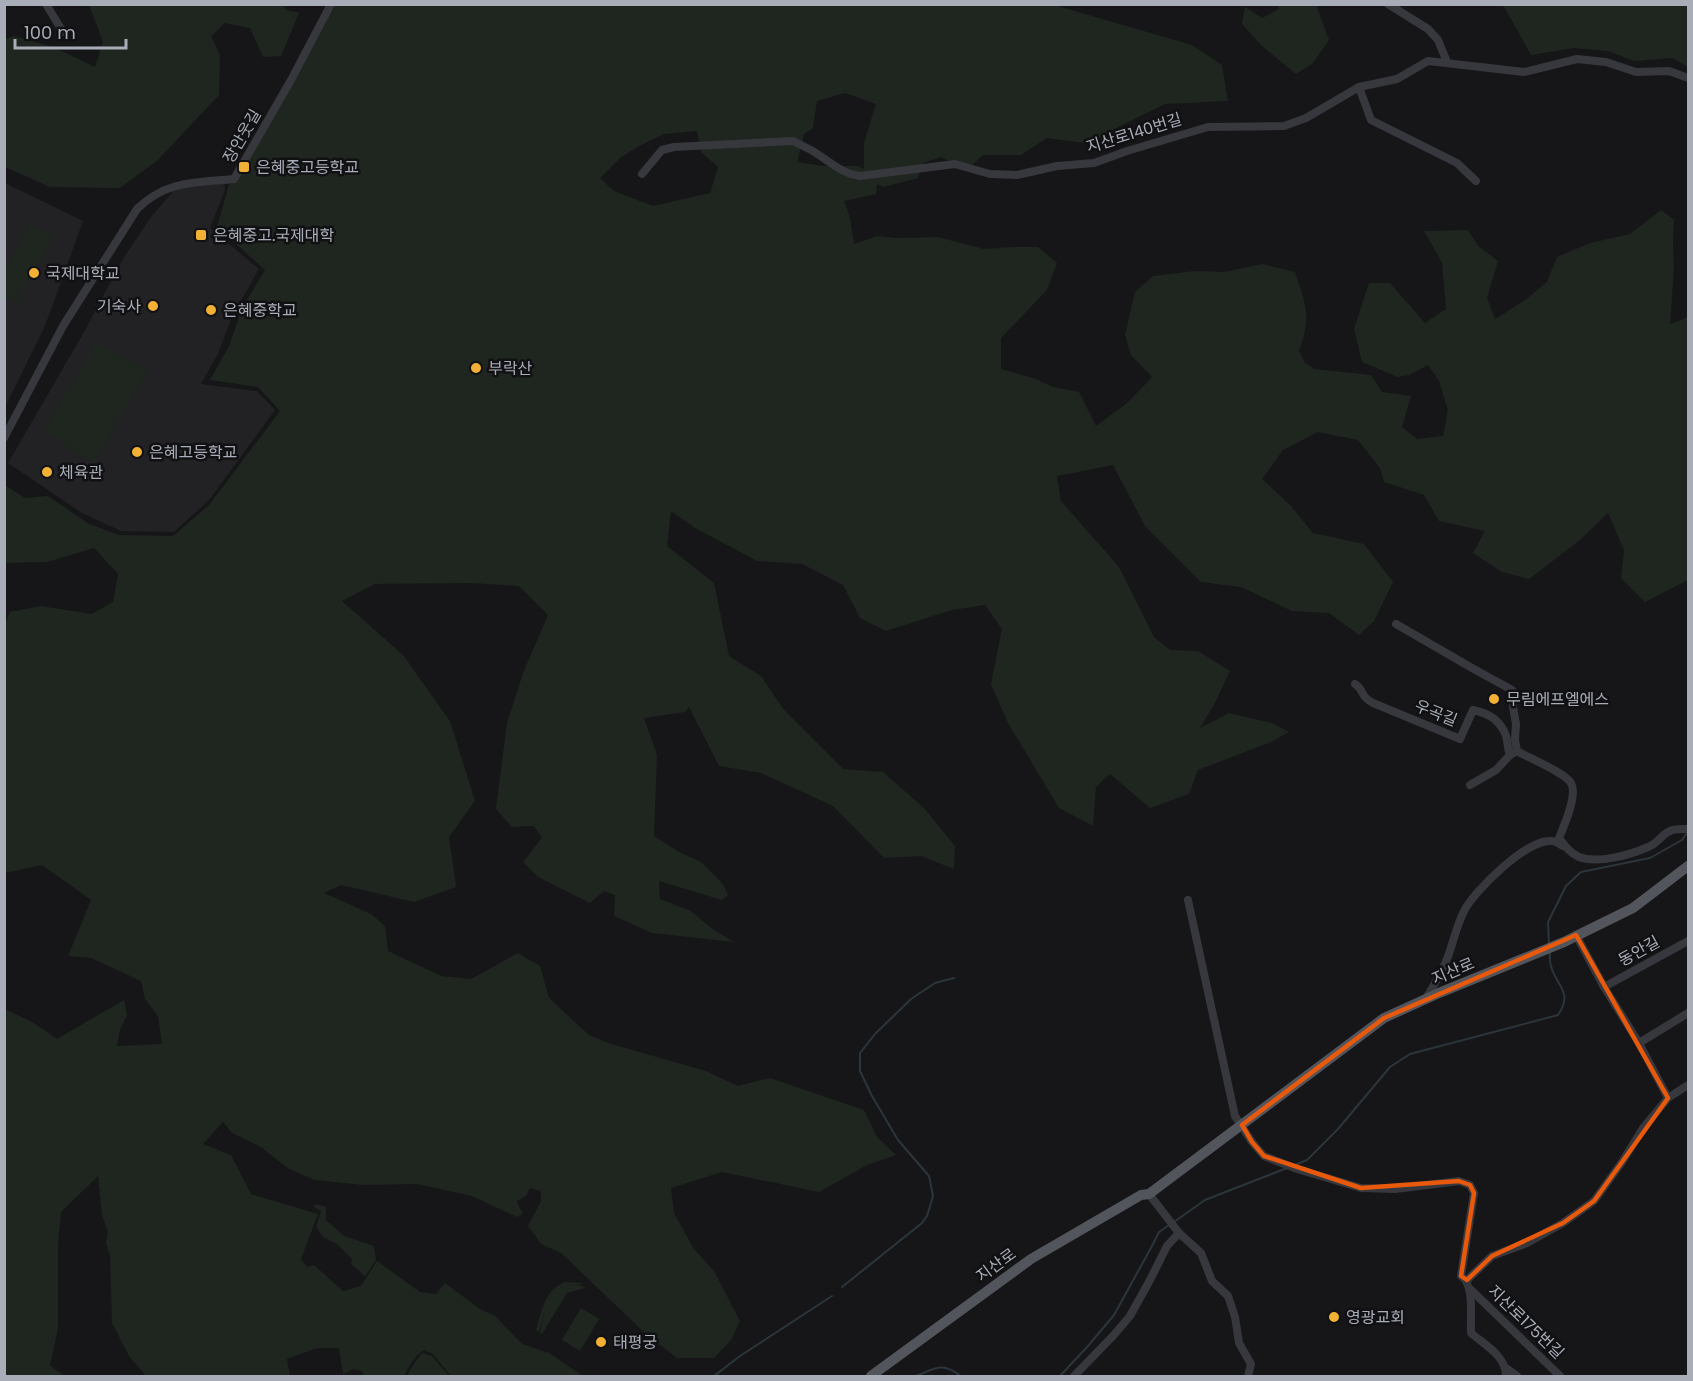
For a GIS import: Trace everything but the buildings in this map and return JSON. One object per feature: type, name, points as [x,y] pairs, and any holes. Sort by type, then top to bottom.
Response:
[{"type":"main road","name":"지산로","points":[[871,1377],[1031,1258],[1141,1196],[1149,1194],[1384,1018],[1564,942],[1633,909],[1689,866]]},
{"type":"street","points":[[46,4],[63,32]]},
{"type":"street","name":"장안웃길","points":[[4,438],[63,326],[137,209],[166,189],[184,183],[234,179],[291,81],[331,4]]},
{"type":"street","points":[[1388,4],[1428,29],[1438,40],[1447,62]]},
{"type":"street","name":"지산로140번길","points":[[642,174],[662,150],[674,147],[793,141],[852,175],[860,176],[955,164],[990,174],[1017,175],[1057,166],[1094,163],[1208,127],[1284,126],[1306,118],[1359,87],[1397,79],[1428,61],[1524,72],[1577,59],[1606,62],[1636,72],[1669,71],[1689,78]]},
{"type":"street","points":[[1359,87],[1371,120],[1457,163],[1476,181]]},
{"type":"street","points":[[1396,624],[1514,693],[1513,707],[1516,724],[1513,753],[1496,770],[1470,785]]},
{"type":"street","name":"우곡길","points":[[1355,684],[1359,686],[1365,699],[1373,704],[1460,739],[1473,710],[1487,714],[1503,728],[1513,753]]},
{"type":"street","points":[[1513,753],[1549,767],[1570,782],[1573,790],[1570,810],[1559,838],[1568,850]]},
{"type":"street","points":[[1425,1000],[1448,958],[1452,939],[1464,911],[1476,893],[1498,870],[1530,847],[1552,840],[1580,857],[1597,859],[1615,857],[1648,847],[1670,831],[1689,829]]},
{"type":"street","points":[[1188,900],[1234,1116],[1252,1142],[1264,1156],[1361,1188],[1395,1189],[1459,1181],[1470,1185],[1474,1193],[1461,1276],[1469,1284]]},
{"type":"street","points":[[1576,935],[1668,1098]]},
{"type":"street","name":"동안길","points":[[1604,987],[1689,941]]},
{"type":"street","points":[[1639,1044],[1689,1013]]},
{"type":"street","points":[[1517,1377],[1506,1372],[1502,1359],[1471,1333],[1469,1284],[1492,1256],[1527,1243],[1563,1223],[1593,1201],[1622,1162],[1643,1128],[1668,1098],[1689,1085]]},
{"type":"street","points":[[1149,1194],[1177,1230],[1201,1253],[1212,1281],[1228,1296],[1235,1317],[1239,1343],[1251,1364],[1248,1377]]},
{"type":"street","points":[[1074,1377],[1130,1316],[1177,1230]]},
{"type":"street","name":"지산로175번길","points":[[1469,1284],[1560,1377]]},
{"type":"highlighted area","points":[[1576,935],[1668,1098],[1594,1201],[1563,1223],[1492,1256],[1467,1280],[1461,1276],[1474,1193],[1470,1185],[1459,1181],[1361,1188],[1264,1156],[1252,1142],[1242,1125],[1384,1018]]},
{"type":"shaded area","points":[[89,5],[283,5],[286,10],[299,13],[281,56],[263,57],[250,28],[225,23],[211,36],[220,55],[219,95],[158,160],[120,188],[50,187],[5,167],[5,39],[14,36],[53,47],[95,67],[103,42]]},
{"type":"shaded area","points":[[329,5],[1054,5],[1192,45],[1222,65],[1228,101],[1165,104],[1116,128],[1092,144],[1047,138],[1021,155],[983,155],[968,169],[941,157],[923,163],[918,178],[884,187],[877,184],[876,194],[844,201],[850,217],[854,244],[877,236],[938,237],[984,249],[1038,247],[1057,263],[1047,290],[1001,338],[1001,369],[1036,379],[1053,387],[1079,392],[1096,426],[1127,403],[1152,377],[1131,355],[1125,335],[1135,292],[1153,276],[1195,271],[1224,272],[1262,264],[1295,272],[1306,311],[1305,329],[1299,351],[1305,363],[1315,369],[1371,375],[1382,392],[1411,396],[1402,427],[1417,439],[1443,436],[1448,410],[1439,381],[1428,365],[1409,375],[1398,377],[1362,362],[1354,329],[1369,283],[1390,283],[1425,323],[1446,309],[1442,263],[1424,231],[1468,230],[1478,246],[1498,261],[1487,298],[1495,319],[1525,300],[1547,282],[1557,257],[1590,243],[1630,234],[1661,210],[1674,220],[1674,268],[1670,324],[1688,317],[1688,580],[1645,602],[1621,578],[1624,550],[1608,513],[1580,540],[1529,579],[1502,572],[1473,553],[1485,531],[1439,521],[1424,495],[1384,482],[1380,468],[1358,440],[1318,432],[1283,450],[1262,479],[1291,506],[1313,533],[1364,544],[1393,582],[1374,621],[1359,635],[1329,613],[1292,611],[1241,587],[1201,582],[1145,526],[1113,465],[1057,476],[1061,501],[1119,567],[1154,637],[1170,650],[1198,651],[1230,671],[1200,728],[1229,713],[1272,723],[1289,732],[1271,742],[1198,770],[1189,794],[1150,808],[1110,774],[1096,787],[1093,826],[1059,808],[1008,723],[991,684],[1002,629],[985,605],[952,610],[886,631],[860,618],[843,585],[802,564],[757,561],[695,528],[671,511],[667,546],[714,583],[729,656],[761,676],[784,710],[843,769],[883,772],[924,808],[955,846],[954,869],[921,856],[884,858],[833,806],[761,773],[719,766],[689,707],[685,712],[644,718],[657,755],[654,836],[679,852],[701,862],[723,884],[728,895],[722,900],[659,881],[660,899],[691,911],[711,928],[734,942],[652,933],[614,916],[615,895],[604,891],[590,903],[538,877],[523,862],[542,838],[534,826],[512,827],[496,809],[507,723],[523,673],[548,615],[519,586],[472,583],[375,584],[342,601],[403,655],[450,721],[475,801],[449,837],[456,887],[414,902],[341,885],[324,893],[371,914],[385,926],[388,951],[441,976],[471,979],[518,953],[540,966],[549,998],[589,1035],[608,1043],[706,1071],[738,1086],[770,1078],[864,1110],[877,1137],[896,1155],[867,1165],[819,1192],[722,1172],[671,1188],[674,1213],[694,1249],[714,1271],[740,1321],[731,1340],[714,1358],[677,1358],[646,1334],[561,1253],[541,1244],[528,1226],[541,1201],[541,1191],[530,1188],[526,1196],[517,1201],[523,1212],[517,1217],[472,1196],[417,1184],[362,1185],[315,1180],[289,1169],[261,1147],[232,1133],[223,1122],[203,1144],[231,1155],[251,1194],[318,1214],[301,1259],[307,1267],[314,1265],[343,1291],[361,1286],[377,1261],[420,1292],[436,1294],[445,1283],[480,1309],[495,1316],[522,1344],[549,1353],[583,1376],[450,1375],[433,1354],[424,1350],[415,1358],[404,1376],[364,1376],[362,1371],[353,1369],[343,1374],[339,1348],[317,1348],[287,1359],[290,1376],[146,1376],[129,1356],[112,1323],[110,1256],[106,1243],[108,1232],[102,1215],[98,1176],[61,1212],[58,1246],[58,1328],[50,1365],[64,1376],[5,1376],[5,1009],[34,1023],[57,1039],[124,1000],[127,1015],[120,1030],[117,1046],[162,1044],[158,1016],[145,999],[141,981],[91,958],[68,956],[91,900],[42,865],[5,873],[4,626],[10,612],[41,606],[92,614],[113,602],[118,574],[94,548],[47,562],[5,563],[5,485],[25,498],[48,496],[89,524],[119,535],[173,536],[209,505],[280,411],[258,387],[210,380],[229,346],[242,308],[265,270],[217,227],[229,184],[289,81]],"holes":[[[845,93],[876,104],[864,143],[864,169],[858,166],[824,166],[797,162],[804,134],[813,128],[817,101]],[[697,131],[701,152],[718,167],[710,193],[653,206],[614,191],[600,178],[620,158],[637,147],[664,134]]]},
{"type":"shaded area","points":[[1279,5],[1316,5],[1329,40],[1312,64],[1296,74],[1263,47],[1242,24],[1245,7],[1262,18],[1279,9]]},
{"type":"shaded area","points":[[1503,5],[1688,5],[1688,67],[1673,58],[1634,61],[1608,51],[1574,48],[1531,55]]},
{"type":"shaded area","points":[[224,182],[225,190],[210,228],[259,269],[232,317],[218,354],[201,384],[257,391],[275,410],[209,500],[174,532],[121,531],[82,513],[8,463],[84,332],[124,257],[151,217],[175,189]]},
{"type":"shaded area","name":"국제대학교","points":[[5,183],[83,221],[45,326],[5,407]]},
{"type":"shaded area","points":[[29,223],[54,236],[17,303],[5,296],[5,271]]},
{"type":"shaded area","points":[[97,341],[148,371],[94,462],[43,432]]},
{"type":"shaded area","points":[[316,1204],[326,1207],[326,1220],[344,1236],[374,1246],[376,1260],[365,1276],[351,1264],[352,1259],[337,1244],[324,1238],[316,1227],[321,1211],[314,1207]]},
{"type":"shaded area","points":[[565,1282],[582,1283],[576,1285],[585,1288],[567,1293],[542,1334],[540,1333],[545,1309],[539,1332],[536,1330],[542,1308],[552,1290]]},
{"type":"shaded area","points":[[581,1308],[599,1319],[580,1351],[562,1340]]},
{"type":"shaded area","points":[[422,1353],[432,1356],[449,1376],[407,1376]]},
{"type":"waterway","points":[[1549,945],[1548,922],[1566,886],[1581,872],[1650,858],[1682,840],[1688,831]]},
{"type":"waterway","points":[[1295,1165],[1307,1160],[1338,1129],[1390,1067],[1410,1054],[1558,1015],[1564,995],[1553,973],[1550,951]]},
{"type":"waterway","points":[[842,1287],[922,1223],[927,1216],[933,1196],[929,1176],[898,1140],[872,1096],[860,1071],[860,1053],[875,1034],[911,999],[935,983],[954,978]]},
{"type":"waterway","points":[[1174,1222],[1205,1200],[1287,1168]]},
{"type":"waterway","points":[[1060,1376],[1114,1315],[1159,1232],[1169,1225]]},
{"type":"waterway","points":[[714,1376],[740,1356],[832,1296]]},
{"type":"waterway","points":[[916,1376],[939,1368],[949,1369],[961,1376]]},
{"type":"place","name":"은혜중고등학교","points":[[244,167]]},
{"type":"place","name":"은혜중고.국제대학","points":[[201,235]]},
{"type":"place","name":"국제대학교","points":[[34,273]]},
{"type":"place","name":"기숙사","points":[[153,306]]},
{"type":"place","name":"은혜중학교","points":[[211,310]]},
{"type":"place","name":"부락산","points":[[476,368]]},
{"type":"place","name":"은혜고등학교","points":[[137,452]]},
{"type":"place","name":"체육관","points":[[47,472]]},
{"type":"place","name":"무림에프엘에스","points":[[1494,699]]},
{"type":"place","name":"영광교회","points":[[1334,1317]]},
{"type":"place","name":"태평궁","points":[[601,1342]]}]
